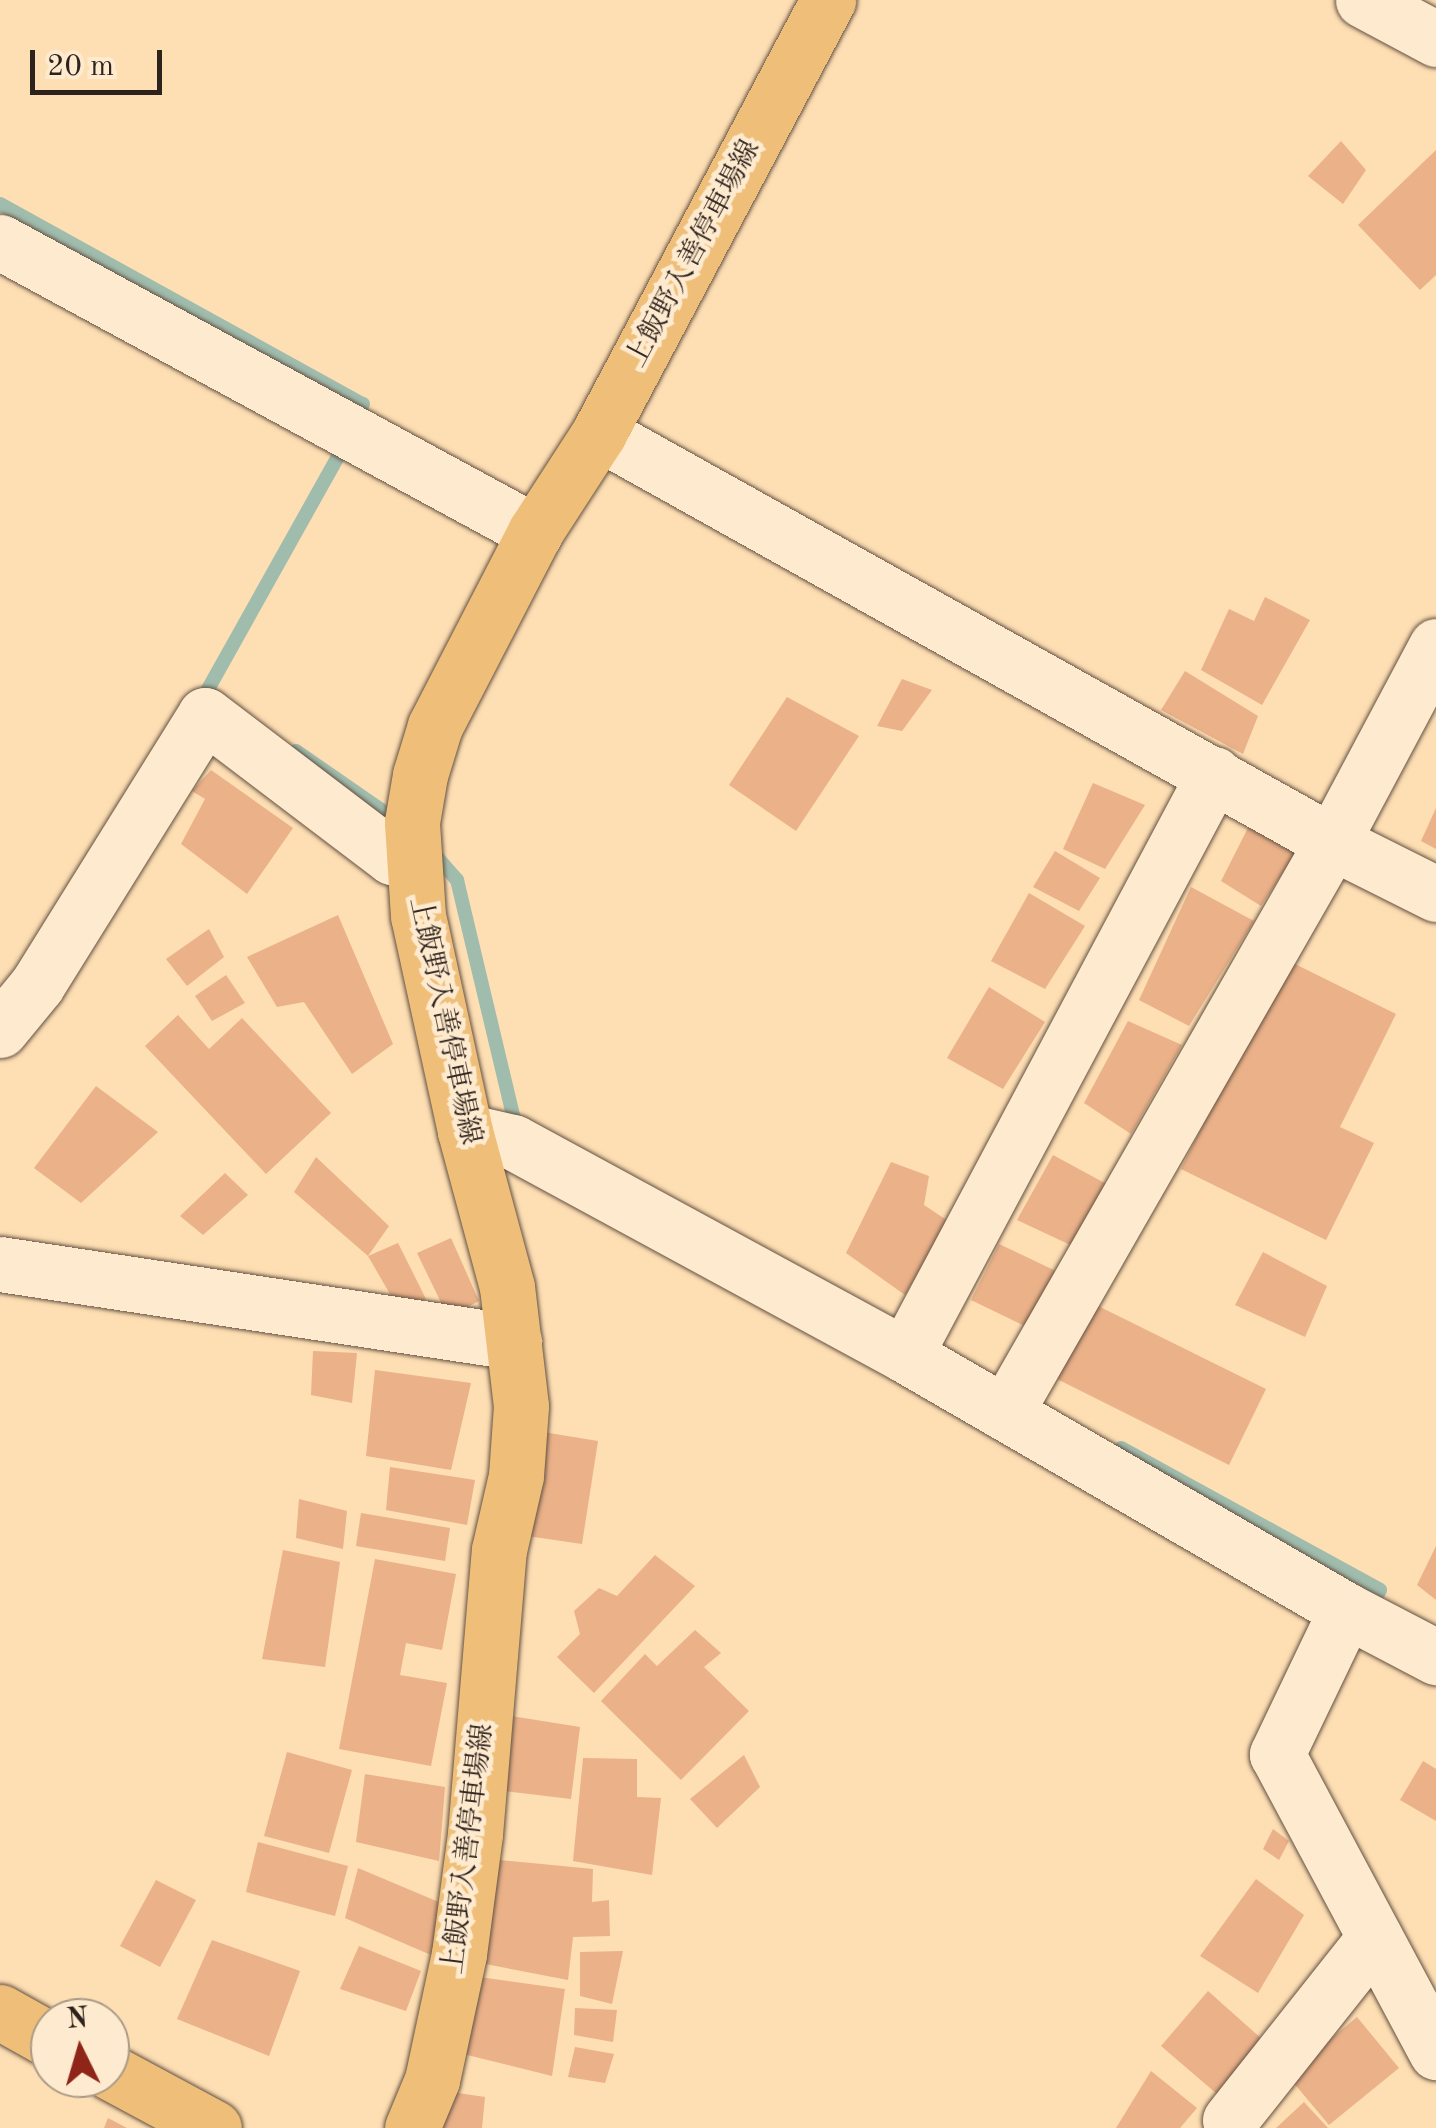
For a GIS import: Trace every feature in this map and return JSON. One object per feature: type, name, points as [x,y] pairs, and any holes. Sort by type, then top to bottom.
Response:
[{"type":"main road","name":"上飯野入善停車場線","points":[[412,2128],[432,2080],[459,1954],[500,1550],[516,1476],[522,1406],[508,1287],[465,1131],[418,916],[414,856],[417,791],[435,726],[535,532],[599,433],[828,0]]},
{"type":"main road","points":[[0,2012],[30,2029]]},
{"type":"main road","points":[[130,2083],[214,2128]]},
{"type":"street","points":[[1362,0],[1436,39]]},
{"type":"street","points":[[0,242],[535,532]]},
{"type":"street","points":[[599,433],[1332,842],[1436,894]]},
{"type":"street","points":[[1005,1413],[1332,842],[1436,646]]},
{"type":"street","points":[[0,1030],[37,985],[205,715],[392,857],[414,856]]},
{"type":"street","points":[[904,1355],[1214,774]]},
{"type":"street","points":[[465,1131],[513,1142],[904,1355],[1346,1610],[1436,1656]]},
{"type":"street","points":[[0,1264],[514,1342]]},
{"type":"street","points":[[1346,1610],[1277,1754],[1436,2052]]},
{"type":"street","points":[[1230,2120],[1375,1937]]},
{"type":"building","points":[[1341,141],[1366,170],[1343,204],[1308,176]]},
{"type":"building","points":[[1436,150],[1436,275],[1420,290],[1358,225]]},
{"type":"building","points":[[1265,597],[1310,620],[1262,705],[1201,670],[1229,609],[1254,621]]},
{"type":"building","points":[[1185,671],[1258,716],[1243,754],[1161,710]]},
{"type":"building","points":[[902,679],[932,690],[902,731],[877,726]]},
{"type":"building","points":[[787,697],[859,736],[796,831],[729,785]]},
{"type":"building","points":[[211,770],[293,828],[247,894],[181,844],[205,799],[192,791]]},
{"type":"building","points":[[1093,783],[1145,805],[1105,869],[1063,849]]},
{"type":"building","points":[[1436,808],[1436,849],[1421,841]]},
{"type":"building","points":[[1250,824],[1297,851],[1261,906],[1221,881]]},
{"type":"building","points":[[1055,851],[1100,878],[1079,911],[1033,887]]},
{"type":"building","points":[[1191,887],[1254,921],[1189,1026],[1139,1000]]},
{"type":"building","points":[[1029,893],[1085,926],[1045,989],[991,961]]},
{"type":"building","points":[[338,915],[393,1044],[352,1074],[304,1002],[277,1007],[247,957]]},
{"type":"building","points":[[209,929],[224,957],[187,986],[166,959]]},
{"type":"building","points":[[1285,959],[1396,1014],[1340,1127],[1374,1143],[1326,1240],[1181,1169]]},
{"type":"building","points":[[226,975],[245,1003],[212,1021],[195,996]]},
{"type":"building","points":[[989,987],[1045,1022],[1003,1089],[947,1058]]},
{"type":"building","points":[[178,1015],[209,1049],[242,1018],[331,1113],[266,1174],[145,1046]]},
{"type":"building","points":[[1128,1021],[1182,1045],[1131,1134],[1084,1103]]},
{"type":"building","points":[[96,1086],[158,1132],[81,1203],[34,1168]]},
{"type":"building","points":[[1053,1155],[1112,1187],[1079,1249],[1017,1220]]},
{"type":"building","points":[[316,1157],[389,1226],[368,1256],[294,1192]]},
{"type":"building","points":[[891,1162],[929,1176],[924,1205],[948,1221],[905,1295],[846,1253]]},
{"type":"building","points":[[225,1173],[248,1195],[203,1235],[180,1216]]},
{"type":"building","points":[[451,1238],[479,1301],[448,1317],[417,1253]]},
{"type":"building","points":[[398,1243],[426,1299],[398,1308],[368,1256]]},
{"type":"building","points":[[999,1244],[1060,1273],[1031,1329],[971,1300]]},
{"type":"building","points":[[1263,1252],[1327,1286],[1305,1337],[1235,1305]]},
{"type":"building","points":[[1086,1300],[1266,1389],[1229,1465],[1049,1375]]},
{"type":"building","points":[[313,1351],[357,1353],[352,1403],[311,1395]]},
{"type":"building","points":[[375,1370],[471,1383],[451,1470],[366,1456]]},
{"type":"building","points":[[543,1432],[598,1441],[582,1544],[527,1536]]},
{"type":"building","points":[[390,1467],[475,1480],[467,1525],[386,1510]]},
{"type":"building","points":[[299,1499],[347,1511],[343,1549],[296,1538]]},
{"type":"building","points":[[361,1513],[450,1528],[445,1561],[356,1546]]},
{"type":"building","points":[[1436,1546],[1436,1600],[1417,1585]]},
{"type":"building","points":[[283,1550],[340,1562],[325,1667],[262,1659]]},
{"type":"building","points":[[655,1555],[695,1586],[594,1693],[557,1657],[580,1634],[574,1611],[599,1588],[617,1596]]},
{"type":"building","points":[[375,1559],[456,1574],[442,1650],[406,1643],[400,1675],[447,1683],[431,1766],[339,1749]]},
{"type":"building","points":[[695,1630],[721,1653],[704,1667],[749,1711],[681,1780],[601,1701],[645,1654],[657,1666]]},
{"type":"building","points":[[499,1714],[580,1727],[571,1799],[495,1790]]},
{"type":"building","points":[[287,1752],[352,1770],[329,1853],[264,1836]]},
{"type":"building","points":[[744,1755],[760,1787],[717,1828],[690,1799]]},
{"type":"building","points":[[583,1758],[637,1759],[637,1797],[661,1798],[652,1875],[573,1861]]},
{"type":"building","points":[[1423,1761],[1436,1769],[1436,1821],[1400,1800]]},
{"type":"building","points":[[365,1774],[445,1787],[439,1861],[356,1842]]},
{"type":"building","points":[[1273,1829],[1289,1841],[1279,1860],[1263,1849]]},
{"type":"building","points":[[258,1842],[348,1866],[335,1916],[246,1892]]},
{"type":"building","points":[[489,1859],[593,1869],[592,1902],[609,1900],[610,1936],[573,1937],[568,1980],[475,1962]]},
{"type":"building","points":[[358,1868],[441,1903],[431,1955],[345,1918]]},
{"type":"building","points":[[1256,1879],[1304,1915],[1258,1993],[1200,1956]]},
{"type":"building","points":[[156,1880],[196,1900],[160,1967],[120,1946]]},
{"type":"building","points":[[212,1940],[300,1971],[269,2056],[177,2019]]},
{"type":"building","points":[[359,1946],[421,1971],[406,2011],[340,1989]]},
{"type":"building","points":[[623,1951],[612,2004],[580,1996],[580,1952]]},
{"type":"building","points":[[472,1976],[565,1989],[552,2076],[451,2051]]},
{"type":"building","points":[[1208,1991],[1263,2040],[1217,2094],[1161,2046]]},
{"type":"building","points":[[575,2008],[617,2010],[613,2042],[574,2035]]},
{"type":"building","points":[[1357,2017],[1399,2068],[1329,2125],[1287,2075]]},
{"type":"building","points":[[575,2047],[614,2054],[605,2083],[568,2077]]},
{"type":"building","points":[[1151,2071],[1197,2108],[1180,2128],[1116,2128]]},
{"type":"building","points":[[444,2091],[485,2097],[482,2128],[441,2128]]},
{"type":"building","points":[[1304,2102],[1328,2128],[1276,2128]]},
{"type":"building","points":[[108,2118],[127,2128],[104,2128]]},
{"type":"waterway","points":[[0,204],[363,404],[354,424]]},
{"type":"waterway","points":[[220,700],[207,691],[345,444]]},
{"type":"waterway","points":[[296,751],[397,821]]},
{"type":"waterway","points":[[429,848],[457,880],[514,1120],[521,1124]]},
{"type":"waterway","points":[[1121,1448],[1380,1590],[1369,1610]]}]
